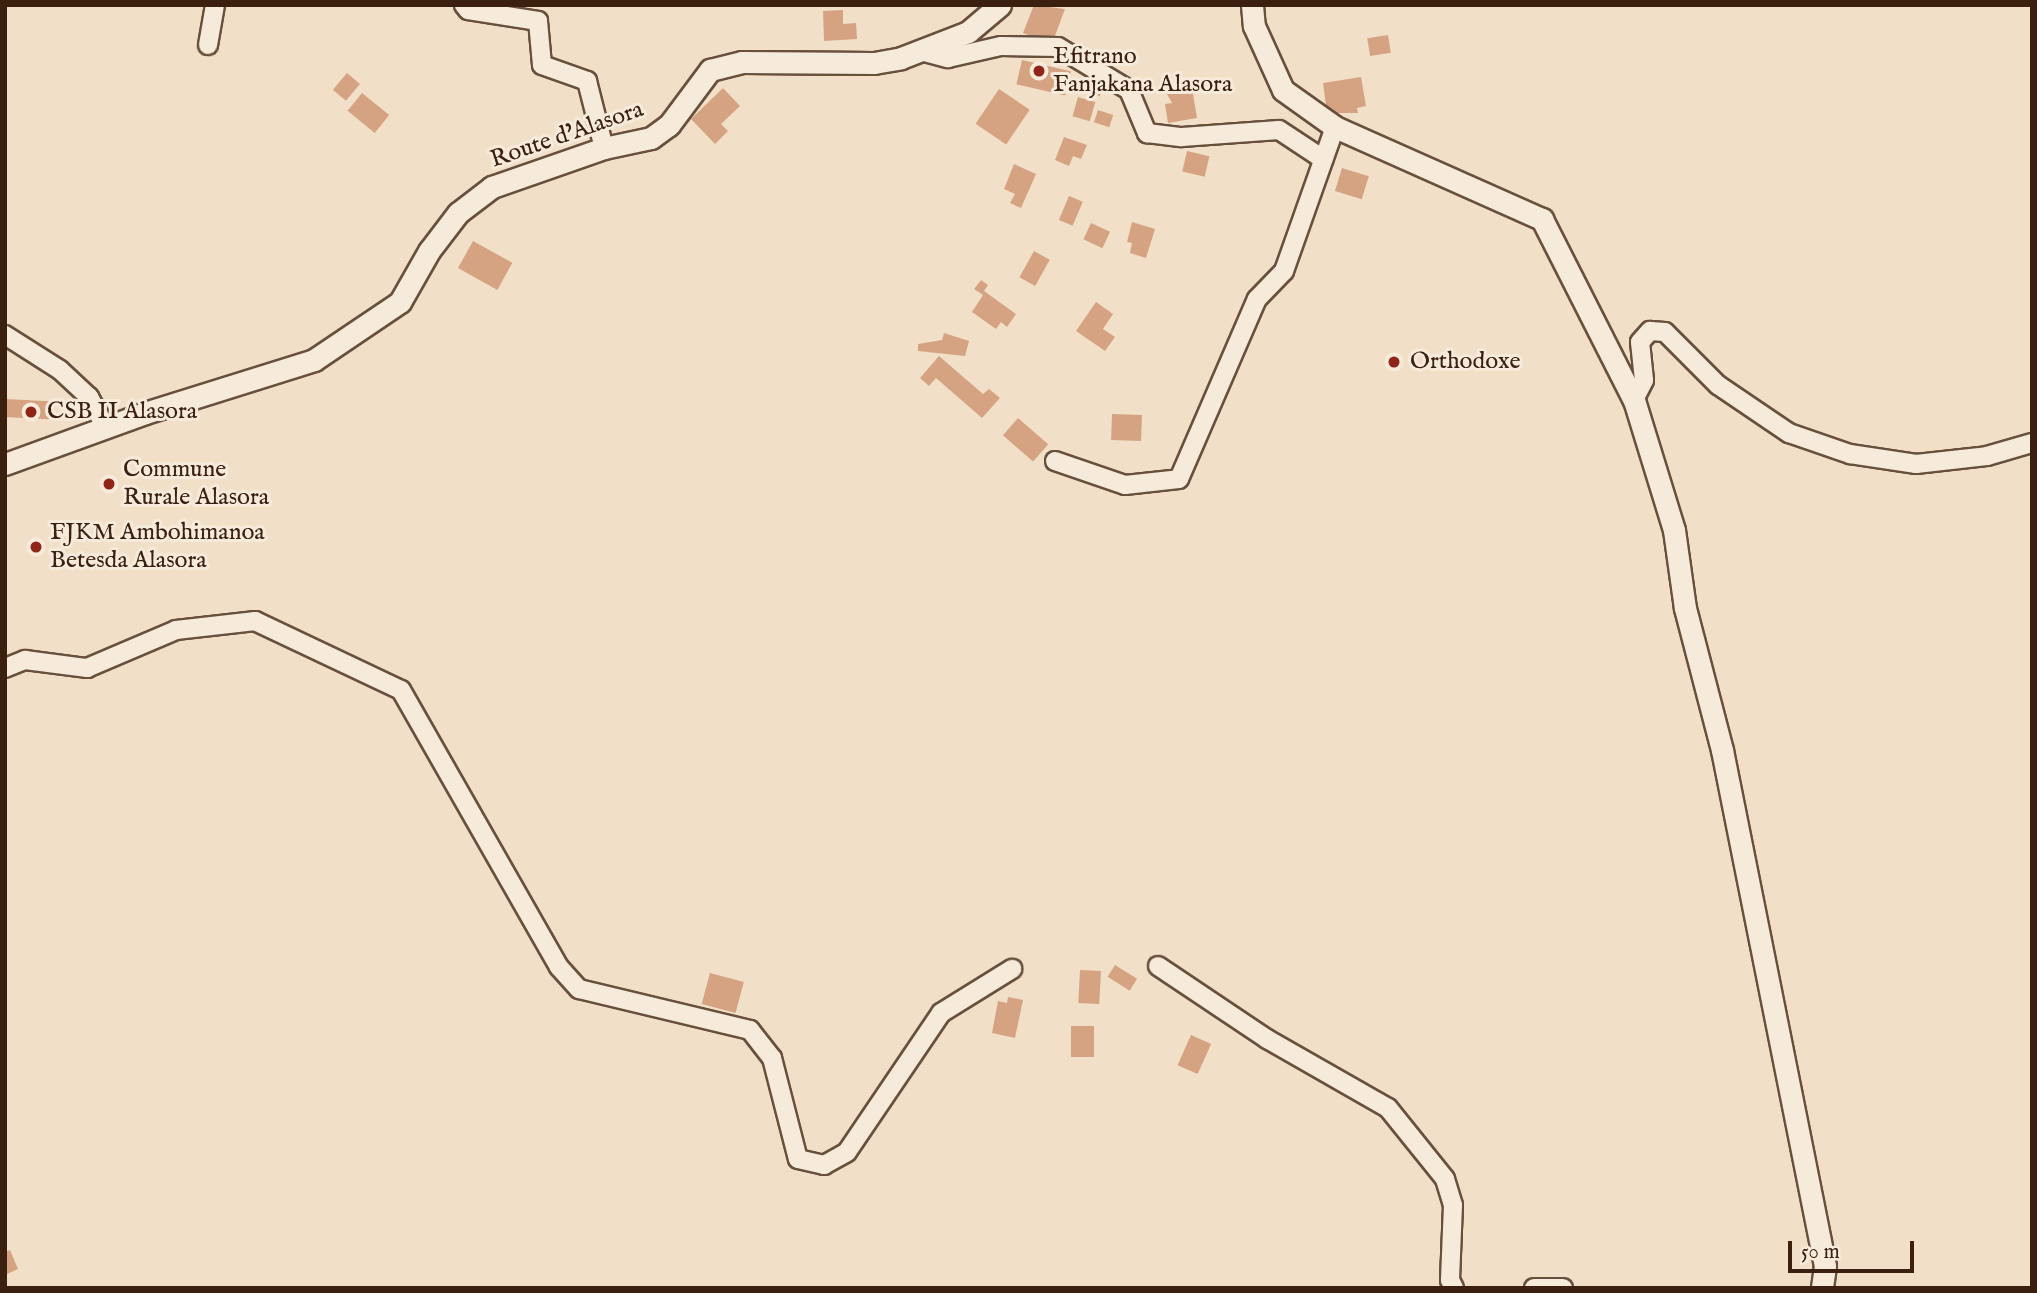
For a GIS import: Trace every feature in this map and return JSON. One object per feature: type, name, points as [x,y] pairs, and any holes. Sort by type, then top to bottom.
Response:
[{"type":"street","points":[[208,45],[215,5]]},
{"type":"street","points":[[464,5],[468,10],[538,21],[542,65],[587,81],[604,148]]},
{"type":"street","name":"Route d'Alasora","points":[[5,464],[105,426],[314,360],[400,302],[429,251],[458,213],[492,187],[604,148],[651,138],[669,125],[703,77],[721,66],[874,63],[921,51],[968,32],[1000,5]]},
{"type":"street","points":[[1252,5],[1254,26],[1283,90],[1335,127],[1542,219],[1634,400],[1674,530],[1685,608],[1722,750],[1825,1266],[1822,1288]]},
{"type":"street","points":[[921,51],[948,58],[1001,46],[1058,47],[1129,90],[1147,133],[1182,136],[1279,130],[1323,159]]},
{"type":"street","points":[[1055,461],[1125,485],[1179,479],[1257,299],[1284,271],[1335,127]]},
{"type":"street","points":[[1634,400],[1644,380],[1640,342],[1650,331],[1665,332],[1718,385],[1789,433],[1850,454],[1916,464],[1987,456],[2032,443]]},
{"type":"street","points":[[5,335],[60,370],[89,397],[105,426]]},
{"type":"street","points":[[5,668],[25,660],[87,668],[176,630],[255,621],[401,690],[559,967],[579,989],[750,1030],[772,1058],[798,1159],[824,1165],[847,1152],[941,1013],[1012,969]]},
{"type":"street","points":[[1158,966],[1267,1039],[1388,1108],[1445,1179],[1453,1205],[1450,1280],[1454,1288]]},
{"type":"street","points":[[1534,1288],[1563,1288]]},
{"type":"building","points":[[1034,5],[1065,9],[1052,44],[1023,33]]},
{"type":"building","points":[[843,10],[843,24],[856,23],[857,39],[824,41],[823,11]]},
{"type":"building","points":[[1388,35],[1391,53],[1370,56],[1367,38]]},
{"type":"building","points":[[1022,60],[1071,71],[1065,96],[1016,84]]},
{"type":"building","points":[[347,73],[360,84],[346,101],[333,90]]},
{"type":"building","points":[[1361,77],[1366,106],[1357,108],[1358,113],[1327,113],[1323,83]]},
{"type":"building","points":[[1094,81],[1104,85],[1100,96],[1090,92]]},
{"type":"building","points":[[1191,82],[1197,118],[1168,123],[1165,104],[1172,103],[1163,87]]},
{"type":"building","points":[[723,88],[740,106],[721,124],[728,131],[715,144],[691,119]]},
{"type":"building","points":[[999,89],[1030,110],[1006,145],[976,124]]},
{"type":"building","points":[[362,93],[389,115],[375,133],[348,111]]},
{"type":"building","points":[[1078,97],[1095,102],[1090,121],[1072,116]]},
{"type":"building","points":[[1098,110],[1113,115],[1109,127],[1094,122]]},
{"type":"building","points":[[1064,137],[1087,145],[1081,159],[1073,156],[1069,166],[1055,160]]},
{"type":"building","points":[[1187,151],[1209,156],[1205,177],[1182,171]]},
{"type":"building","points":[[1014,164],[1036,174],[1021,208],[1010,203],[1015,194],[1004,189]]},
{"type":"building","points":[[1342,168],[1369,176],[1362,199],[1335,191]]},
{"type":"building","points":[[1069,196],[1083,202],[1073,226],[1059,220]]},
{"type":"building","points":[[1132,222],[1155,229],[1146,258],[1130,253],[1132,243],[1127,242]]},
{"type":"building","points":[[1091,223],[1110,232],[1102,248],[1083,239]]},
{"type":"building","points":[[473,241],[512,263],[497,290],[458,268]]},
{"type":"building","points":[[1034,251],[1050,260],[1035,286],[1019,277]]},
{"type":"building","points":[[981,280],[988,285],[984,291],[1016,314],[1007,327],[1001,322],[996,329],[972,312],[983,295],[974,289]]},
{"type":"building","points":[[1096,302],[1113,314],[1103,329],[1115,337],[1105,351],[1076,331]]},
{"type":"building","points":[[944,333],[969,341],[965,356],[918,351],[918,344],[942,340]]},
{"type":"building","points":[[939,356],[983,394],[989,389],[1000,398],[982,418],[936,378],[929,386],[920,378]]},
{"type":"building","points":[[5,399],[50,401],[49,419],[5,417]]},
{"type":"building","points":[[1112,414],[1142,415],[1141,441],[1111,440]]},
{"type":"building","points":[[1018,418],[1048,444],[1033,462],[1003,435]]},
{"type":"building","points":[[1115,965],[1137,979],[1130,991],[1108,977]]},
{"type":"building","points":[[1080,970],[1101,971],[1099,1004],[1078,1003]]},
{"type":"building","points":[[710,973],[744,982],[736,1013],[702,1004]]},
{"type":"building","points":[[1008,997],[1023,1000],[1015,1038],[992,1033],[998,1001],[1007,1003]]},
{"type":"building","points":[[1071,1026],[1094,1026],[1094,1057],[1071,1057]]},
{"type":"building","points":[[1191,1035],[1211,1044],[1198,1074],[1178,1065]]},
{"type":"building","points":[[10,1250],[18,1269],[7,1274],[5,1252]]},
{"type":"place","name":"Efitrano Fanjakana Alasora","points":[[1039,71]]},
{"type":"place","name":"Orthodoxe","points":[[1394,362]]},
{"type":"place","name":"CSB II Alasora","points":[[31,412]]},
{"type":"place","name":"Commune Rurale Alasora","points":[[109,484]]},
{"type":"place","name":"FJKM Ambohimanoa Betesda Alasora","points":[[36,547]]}]
